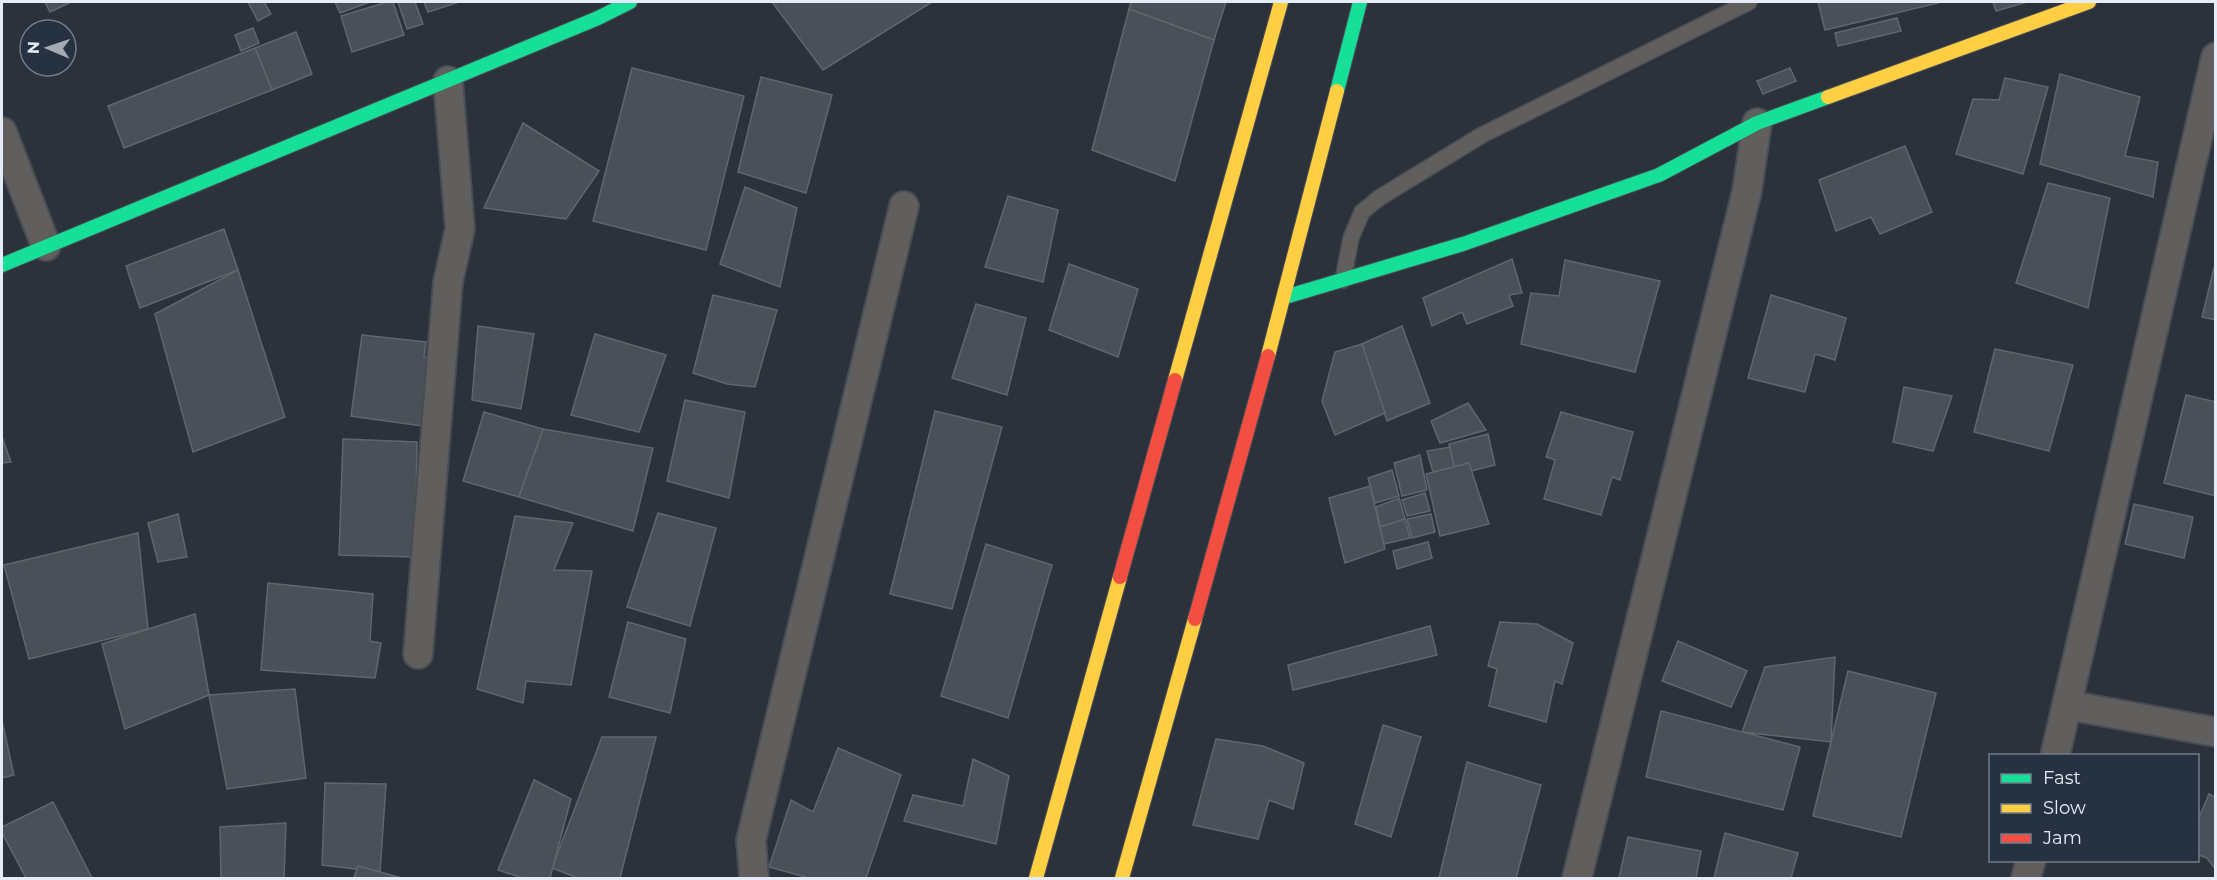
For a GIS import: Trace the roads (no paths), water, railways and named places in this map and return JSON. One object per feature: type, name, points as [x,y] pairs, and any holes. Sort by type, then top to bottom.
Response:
[{"type":"street","points":[[2,265],[448,81],[598,18],[630,2]]},
{"type":"street","points":[[1036,879],[1281,2]]},
{"type":"street","points":[[1122,879],[1285,297],[1360,2]]},
{"type":"street","points":[[1285,297],[1463,244],[1659,175],[1757,123],[2089,2]]},
{"type":"street","points":[[2055,754],[2216,57]]},
{"type":"street","points":[[418,654],[448,282],[460,229],[448,81]]},
{"type":"street","points":[[1577,879],[1747,191],[1757,123]]},
{"type":"street","points":[[2,132],[46,246]]},
{"type":"street","points":[[754,879],[750,840],[904,206]]},
{"type":"street","points":[[2067,705],[2216,732]]},
{"type":"street","points":[[2026,879],[2031,862]]},
{"type":"lane","points":[[1343,280],[1351,238],[1362,212],[1378,198],[1482,135],[1749,2]]}]
